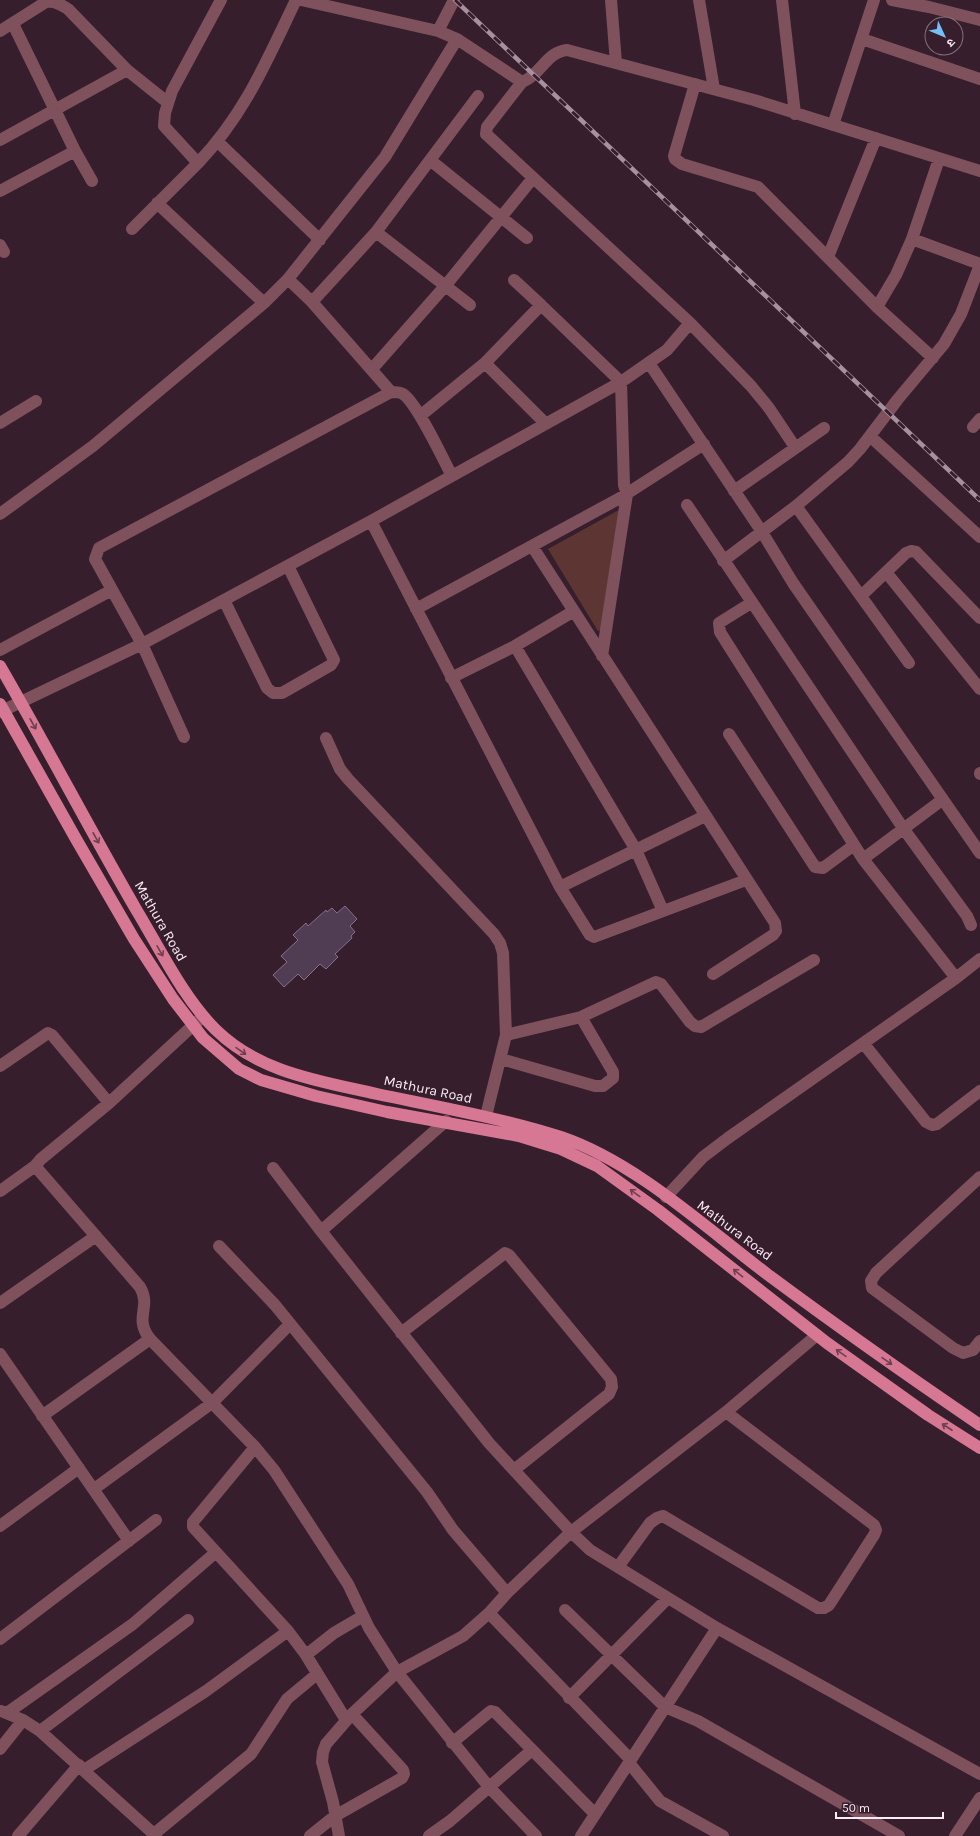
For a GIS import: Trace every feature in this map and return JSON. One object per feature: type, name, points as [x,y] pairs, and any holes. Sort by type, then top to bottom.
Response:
[{"type":"main road","name":"Mathura Road","points":[[0,666],[105,855],[170,968],[204,1016],[216,1030],[253,1059],[291,1075],[486,1116],[563,1138],[614,1160],[666,1197],[832,1323],[980,1425]]},
{"type":"main road","name":"Mathura Road","points":[[1,709],[134,939],[173,999],[192,1026],[203,1038],[239,1069],[261,1080],[316,1096],[387,1112],[446,1121],[519,1136],[561,1149],[596,1166],[658,1210],[817,1335],[928,1415],[980,1448]]},
{"type":"street","points":[[198,163],[164,126],[167,102],[221,0]]},
{"type":"street","points":[[132,229],[218,142],[247,99],[296,0]]},
{"type":"street","points":[[301,0],[438,32],[457,39],[522,82]]},
{"type":"street","points":[[438,32],[454,0]]},
{"type":"street","points":[[611,0],[616,63]]},
{"type":"street","points":[[699,0],[714,89]]},
{"type":"street","points":[[782,0],[796,114]]},
{"type":"street","points":[[833,125],[874,0]]},
{"type":"street","points":[[892,0],[907,2],[980,20]]},
{"type":"street","points":[[0,32],[46,2],[54,2],[68,9],[127,70],[167,102]]},
{"type":"street","points":[[13,24],[75,151],[92,181]]},
{"type":"street","points":[[0,514],[93,446],[264,303],[288,279],[385,157],[457,39]]},
{"type":"street","points":[[862,39],[980,79]]},
{"type":"street","points":[[795,447],[755,390],[690,323],[486,134],[487,127],[522,82],[534,74],[558,51],[566,50],[714,89],[980,171]]},
{"type":"street","points":[[0,140],[127,70]]},
{"type":"street","points":[[695,84],[674,156],[675,159],[682,164],[758,187],[877,308],[933,358]]},
{"type":"street","points":[[312,302],[376,232],[478,96]]},
{"type":"street","points":[[828,257],[876,138]]},
{"type":"street","points":[[218,142],[320,240]]},
{"type":"street","points":[[0,191],[75,151]]},
{"type":"street","points":[[877,308],[896,275],[912,239],[939,158]]},
{"type":"street","points":[[430,160],[527,238]]},
{"type":"street","points":[[372,369],[446,285],[533,178]]},
{"type":"street","points":[[157,203],[264,303]]},
{"type":"street","points":[[376,232],[470,305]]},
{"type":"street","points":[[723,560],[796,506],[848,462],[871,437],[898,399],[933,358],[954,328],[980,264],[912,239]]},
{"type":"street","points":[[288,279],[312,302],[392,392]]},
{"type":"street","points":[[514,280],[621,382],[624,485],[627,494],[602,656]]},
{"type":"street","points":[[420,416],[485,362],[541,305]]},
{"type":"street","points":[[1,709],[21,702],[142,644],[371,521],[621,382],[667,350],[690,323]]},
{"type":"street","points":[[485,362],[546,424]]},
{"type":"street","points":[[649,363],[762,532],[793,583],[980,853]]},
{"type":"street","points":[[184,737],[142,644],[95,559],[99,548],[392,392],[399,392],[405,395],[420,416],[452,476]]},
{"type":"street","points":[[0,423],[36,401]]},
{"type":"street","points":[[734,491],[824,428]]},
{"type":"street","points":[[871,437],[980,537]]},
{"type":"street","points":[[416,609],[627,494],[704,444]]},
{"type":"street","points":[[687,505],[751,603],[903,828],[967,916],[971,926]]},
{"type":"street","points":[[796,506],[910,663]]},
{"type":"street","points":[[371,521],[560,887],[585,930],[590,935],[594,936],[746,880]]},
{"type":"street","points":[[532,546],[775,923],[776,930],[773,935],[713,974]]},
{"type":"street","points":[[861,596],[906,553],[911,551],[916,552],[980,618]]},
{"type":"street","points":[[224,600],[267,688],[274,693],[282,693],[331,665],[334,660],[288,566]]},
{"type":"street","points":[[886,572],[980,689]]},
{"type":"street","points":[[0,650],[112,590]]},
{"type":"street","points":[[751,603],[719,623],[720,632],[863,859],[956,978]]},
{"type":"street","points":[[451,678],[515,646],[574,611]]},
{"type":"street","points":[[515,646],[636,850],[663,911]]},
{"type":"street","points":[[730,734],[815,867],[823,868],[854,845]]},
{"type":"street","points":[[326,738],[340,769],[348,779],[494,934],[500,943],[503,952],[506,1035],[486,1116]]},
{"type":"street","points":[[863,859],[942,800]]},
{"type":"street","points":[[560,887],[705,816]]},
{"type":"street","points":[[666,1197],[687,1172],[715,1148],[864,1044],[980,959]]},
{"type":"street","points":[[506,1035],[581,1017],[656,982],[661,984],[690,1022],[695,1026],[701,1027],[814,960]]},
{"type":"street","points":[[0,1191],[34,1166],[109,1103],[204,1016]]},
{"type":"street","points":[[501,1059],[596,1086],[603,1086],[613,1078],[613,1072],[581,1017]]},
{"type":"street","points":[[0,1066],[48,1033],[52,1035],[109,1103]]},
{"type":"street","points":[[864,1044],[926,1122],[932,1125],[937,1124],[980,1091]]},
{"type":"street","points":[[321,1231],[446,1121]]},
{"type":"street","points":[[34,1166],[96,1236],[144,1294],[145,1299],[142,1323],[144,1331],[150,1339],[256,1447],[274,1470],[348,1584],[364,1616],[397,1672],[489,1787],[536,1836]]},
{"type":"street","points":[[273,1168],[401,1333],[489,1443],[571,1532],[590,1550],[717,1628],[980,1774]]},
{"type":"street","points":[[980,1177],[876,1273],[871,1281],[872,1288],[953,1348],[963,1353],[973,1350],[980,1341]]},
{"type":"street","points":[[0,1303],[96,1236]]},
{"type":"street","points":[[219,1246],[290,1324],[427,1492],[453,1530],[507,1593]]},
{"type":"street","points":[[401,1333],[505,1253],[510,1255],[611,1379],[612,1387],[609,1394],[514,1470]]},
{"type":"street","points":[[94,1489],[212,1403],[290,1324]]},
{"type":"street","points":[[339,1836],[322,1762],[326,1744],[349,1717],[397,1672],[463,1636],[489,1613],[507,1593],[571,1532],[726,1412],[817,1335]]},
{"type":"street","points":[[42,1416],[150,1339]]},
{"type":"street","points":[[0,1354],[129,1541]]},
{"type":"street","points":[[618,1567],[650,1523],[663,1516],[818,1608],[824,1608],[829,1605],[874,1535],[876,1530],[874,1525],[726,1412]]},
{"type":"street","points":[[256,1447],[192,1525],[215,1553],[288,1631],[306,1655],[317,1674],[349,1717],[403,1770],[404,1774],[402,1778],[335,1816],[310,1836]]},
{"type":"street","points":[[2,1521],[79,1468]]},
{"type":"street","points":[[0,1638],[156,1520]]},
{"type":"street","points":[[3,1712],[133,1624],[215,1553]]},
{"type":"street","points":[[569,1698],[668,1598]]},
{"type":"street","points":[[566,1610],[665,1707],[698,1721],[900,1836]]},
{"type":"street","points":[[489,1613],[569,1698],[631,1760],[630,1764],[660,1801],[723,1836]]},
{"type":"street","points":[[306,1655],[334,1633],[364,1616]]},
{"type":"street","points":[[40,1731],[188,1620]]},
{"type":"street","points":[[581,1836],[717,1628]]},
{"type":"street","points":[[18,1836],[81,1768],[206,1692],[288,1631]]},
{"type":"street","points":[[3,1712],[23,1720],[40,1731],[155,1835],[251,1754],[286,1699],[317,1674]]},
{"type":"street","points":[[452,1742],[491,1711],[495,1712],[595,1814]]},
{"type":"street","points":[[0,1749],[23,1720]]},
{"type":"street","points":[[429,1836],[532,1750]]},
{"type":"street","points":[[955,1836],[980,1798]]},
{"type":"shaded area","points":[[619,510],[601,630],[598,631],[548,549]]},
{"type":"building","points":[[345,906],[357,919],[350,926],[355,932],[351,936],[352,938],[335,954],[338,957],[326,969],[320,964],[304,980],[298,974],[284,987],[273,975],[287,962],[281,956],[298,940],[293,935],[306,923],[308,926],[326,910],[327,912],[332,908],[337,913]]},
{"type":"railway","points":[[455,0],[980,500]]}]
